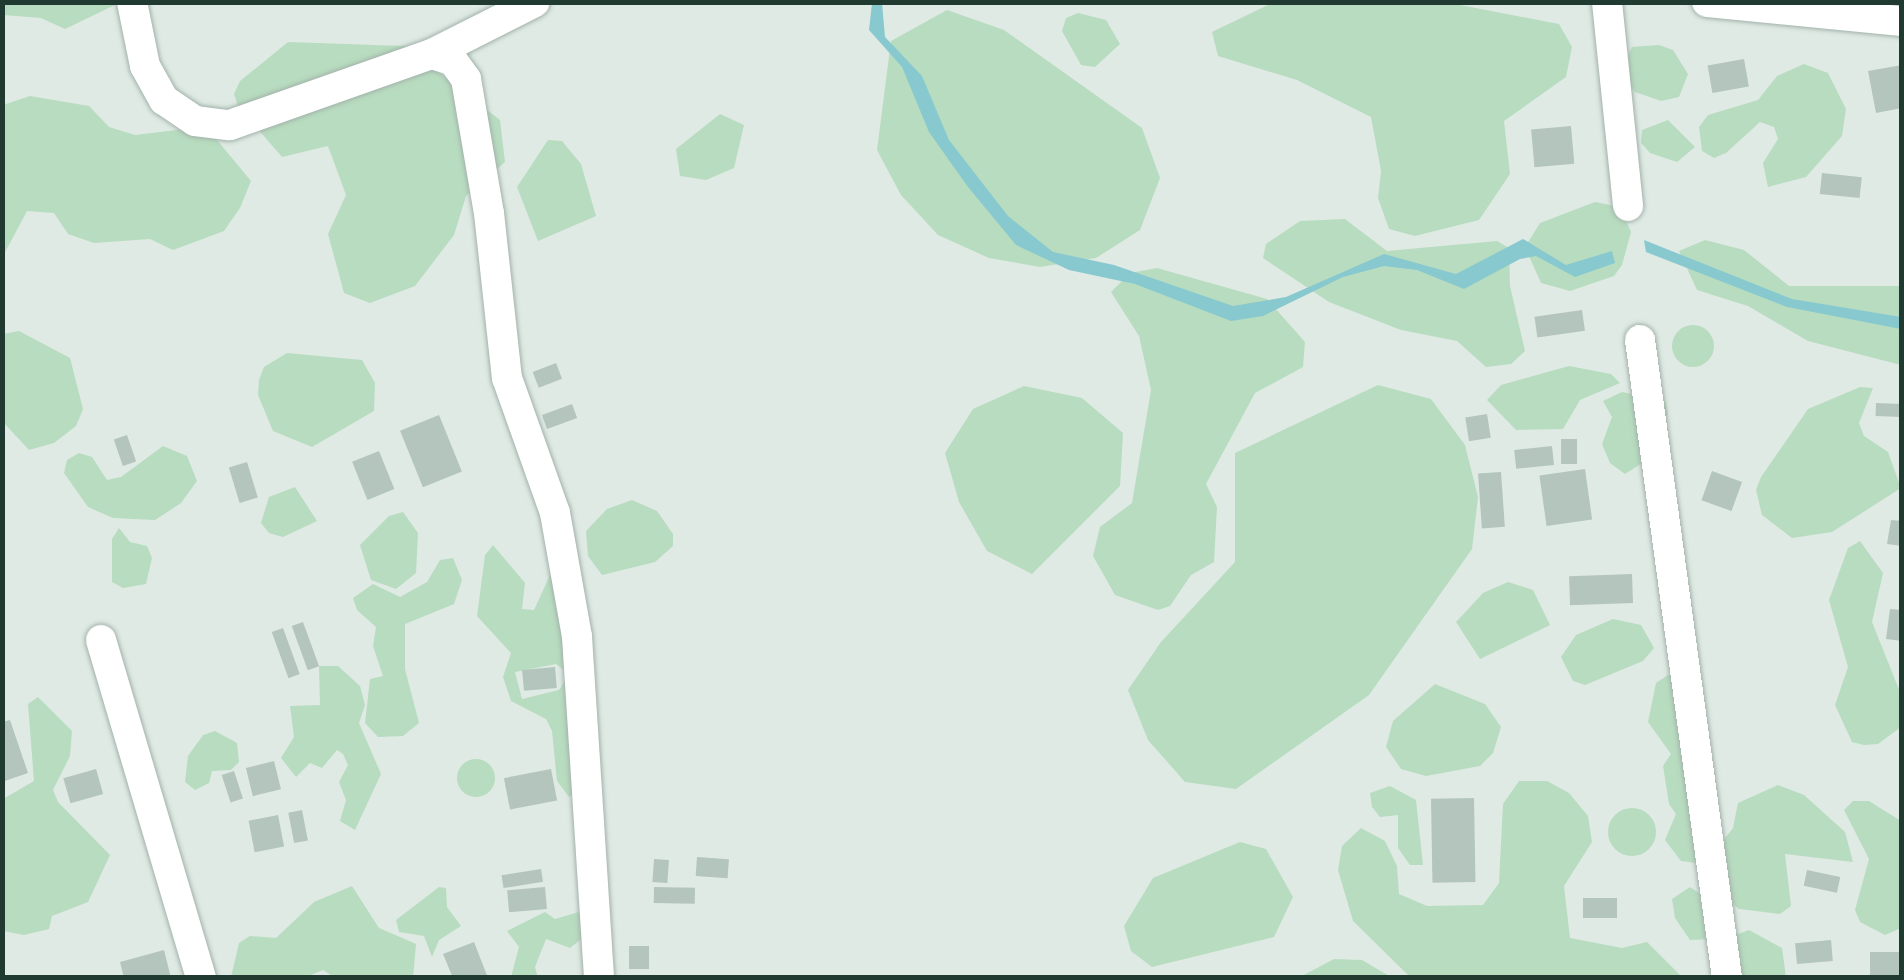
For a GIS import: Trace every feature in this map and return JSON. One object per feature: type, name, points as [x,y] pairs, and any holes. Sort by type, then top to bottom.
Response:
[{"type":"street","points":[[132,2],[145,66],[164,100],[196,121],[230,125],[432,54],[535,2]]},
{"type":"street","points":[[1607,2],[1628,206]]},
{"type":"street","points":[[1707,2],[1902,21]]},
{"type":"street","points":[[432,54],[453,61],[466,79],[507,378],[555,513],[578,637],[600,978]]},
{"type":"street","points":[[1640,340],[1727,978]]},
{"type":"street","points":[[102,640],[200,978]]},
{"type":"green space","points":[[2,3],[119,3],[65,29],[41,18],[3,15]]},
{"type":"green space","points":[[1272,3],[1450,3],[1559,24],[1572,47],[1566,77],[1504,121],[1510,174],[1479,220],[1415,236],[1389,229],[1378,198],[1381,171],[1371,117],[1297,80],[1218,56],[1212,32]]},
{"type":"green space","points":[[947,10],[1004,30],[1142,128],[1160,178],[1140,230],[1096,258],[1040,267],[989,258],[938,235],[901,195],[877,150],[891,41]]},
{"type":"green space","points":[[1078,13],[1106,20],[1120,44],[1095,67],[1081,65],[1062,31],[1066,18]]},
{"type":"green space","points":[[288,42],[404,46],[500,120],[505,162],[466,196],[454,235],[415,286],[370,303],[344,293],[328,234],[346,195],[328,146],[282,157],[238,106],[234,94],[240,81]]},
{"type":"green space","points":[[1659,45],[1673,50],[1688,74],[1679,97],[1661,101],[1635,92],[1620,71],[1632,47]]},
{"type":"green space","points":[[1804,64],[1828,73],[1846,109],[1842,136],[1806,177],[1768,187],[1763,163],[1778,139],[1774,127],[1760,122],[1726,153],[1714,158],[1702,151],[1699,127],[1708,115],[1758,100],[1777,76]]},
{"type":"green space","points":[[30,96],[89,106],[109,127],[135,135],[193,128],[217,140],[251,181],[240,208],[224,231],[173,250],[150,239],[94,243],[68,234],[54,213],[27,211],[3,256],[3,105]]},
{"type":"green space","points":[[720,114],[744,125],[734,168],[706,180],[680,176],[676,149]]},
{"type":"green space","points":[[1668,120],[1695,147],[1677,162],[1650,153],[1641,143],[1642,130]]},
{"type":"green space","points":[[548,140],[562,141],[581,164],[596,216],[538,241],[517,187]]},
{"type":"green space","points":[[1595,202],[1620,207],[1631,232],[1622,265],[1614,276],[1570,291],[1541,283],[1525,247],[1540,223]]},
{"type":"green space","points":[[1345,219],[1387,251],[1497,241],[1509,248],[1510,286],[1525,351],[1511,364],[1486,367],[1457,341],[1401,330],[1329,302],[1263,258],[1266,244],[1300,221]]},
{"type":"green space","points":[[1705,240],[1744,250],[1789,286],[1901,286],[1901,365],[1808,341],[1748,306],[1697,290],[1679,251]]},
{"type":"green space","points":[[1157,268],[1267,299],[1305,342],[1303,367],[1255,393],[1206,484],[1217,507],[1214,562],[1191,575],[1170,606],[1158,610],[1115,595],[1093,556],[1100,527],[1132,503],[1151,390],[1139,336],[1111,292],[1130,273]]},
{"type":"green space","points":[[1693,325],[1708,331],[1714,346],[1708,361],[1693,367],[1678,361],[1672,346],[1678,331]]},
{"type":"green space","points":[[19,331],[70,358],[83,409],[76,426],[54,443],[29,450],[3,422],[3,334]]},
{"type":"green space","points":[[287,353],[362,360],[375,383],[374,411],[312,447],[273,431],[258,395],[259,380],[264,367]]},
{"type":"green space","points":[[1569,366],[1611,374],[1620,383],[1580,400],[1563,429],[1516,430],[1487,400],[1501,385]]},
{"type":"green space","points":[[1378,385],[1431,399],[1465,445],[1478,497],[1472,549],[1369,695],[1236,789],[1185,782],[1148,740],[1128,690],[1161,642],[1235,562],[1235,453]]},
{"type":"green space","points":[[1024,386],[1082,398],[1123,433],[1120,486],[1032,574],[987,551],[959,502],[945,453],[973,409]]},
{"type":"green space","points":[[1860,387],[1873,388],[1859,423],[1864,436],[1888,452],[1901,488],[1832,532],[1792,538],[1762,515],[1756,490],[1761,477],[1808,409]]},
{"type":"green space","points":[[1622,392],[1665,401],[1668,413],[1650,458],[1625,474],[1610,463],[1602,444],[1612,417],[1603,401]]},
{"type":"green space","points":[[163,446],[187,456],[197,481],[181,503],[155,520],[113,518],[88,507],[64,473],[67,460],[79,453],[92,457],[107,480],[121,477]]},
{"type":"green space","points":[[295,487],[317,521],[283,537],[269,533],[261,523],[269,497]]},
{"type":"green space","points":[[632,500],[657,511],[673,534],[673,546],[655,562],[602,575],[588,556],[586,531],[607,509]]},
{"type":"green space","points":[[403,512],[418,533],[416,573],[396,589],[371,580],[360,545],[389,516]]},
{"type":"green space","points":[[119,528],[130,542],[147,546],[152,558],[146,584],[123,588],[112,582],[112,539]]},
{"type":"green space","points":[[1860,541],[1883,573],[1872,622],[1902,697],[1901,727],[1878,744],[1864,745],[1852,742],[1835,705],[1848,667],[1829,600],[1848,548]]},
{"type":"green space","points":[[493,545],[525,583],[522,609],[534,610],[556,562],[564,573],[571,611],[566,642],[574,651],[570,738],[590,755],[592,768],[589,781],[569,797],[557,781],[552,731],[546,719],[511,701],[503,677],[511,653],[477,616],[485,555]],"holes":[[[556,664],[569,674],[559,690],[522,699],[515,672]]]},
{"type":"green space","points":[[453,558],[462,580],[454,604],[405,624],[405,669],[419,723],[403,736],[378,737],[365,723],[370,679],[383,676],[373,646],[376,627],[357,610],[353,598],[373,584],[400,597],[427,582],[440,560]]},
{"type":"green space","points":[[1508,582],[1533,590],[1550,625],[1480,659],[1456,622],[1483,593]]},
{"type":"green space","points":[[1613,619],[1641,625],[1654,648],[1643,661],[1585,685],[1573,681],[1561,657],[1576,635]]},
{"type":"green space","points":[[319,666],[338,666],[360,686],[365,705],[359,723],[381,774],[355,830],[340,821],[346,800],[339,782],[348,765],[343,754],[337,750],[322,768],[310,763],[296,777],[281,758],[294,737],[290,706],[320,705]]},
{"type":"green space","points":[[1668,675],[1682,678],[1696,863],[1681,861],[1665,840],[1676,814],[1669,804],[1663,766],[1671,754],[1648,722],[1656,683]]},
{"type":"green space","points":[[1435,684],[1485,704],[1501,727],[1493,753],[1480,766],[1426,776],[1401,769],[1386,747],[1393,721]]},
{"type":"green space","points":[[38,697],[72,731],[70,756],[53,790],[58,802],[110,855],[88,902],[52,916],[49,929],[24,935],[3,931],[3,799],[34,781],[28,704]]},
{"type":"green space","points":[[215,731],[237,743],[239,762],[231,770],[212,771],[209,783],[195,790],[185,782],[188,756],[203,735]]},
{"type":"green space","points":[[476,759],[489,765],[495,778],[489,791],[476,797],[463,791],[457,778],[463,765]]},
{"type":"green space","points":[[1519,781],[1547,781],[1569,793],[1588,816],[1592,842],[1564,886],[1570,938],[1622,948],[1647,942],[1682,977],[1410,977],[1353,921],[1338,870],[1342,846],[1361,828],[1385,841],[1397,866],[1399,894],[1427,906],[1483,905],[1499,883],[1503,804]]},
{"type":"green space","points":[[1778,785],[1804,795],[1845,832],[1853,862],[1785,854],[1791,906],[1780,914],[1739,909],[1729,901],[1716,850],[1733,828],[1738,803]]},
{"type":"green space","points":[[1390,786],[1416,800],[1423,865],[1410,865],[1398,848],[1398,815],[1380,817],[1372,807],[1370,793]]},
{"type":"green space","points":[[1853,801],[1869,801],[1901,821],[1901,928],[1885,935],[1860,922],[1855,910],[1869,859],[1844,810]]},
{"type":"green space","points":[[1632,808],[1649,815],[1656,832],[1649,849],[1632,856],[1615,849],[1608,832],[1615,815]]},
{"type":"green space","points":[[1240,842],[1266,849],[1293,897],[1274,937],[1152,967],[1131,951],[1124,926],[1153,878]]},
{"type":"green space","points":[[352,886],[379,928],[416,944],[413,977],[334,977],[323,970],[306,977],[231,977],[239,943],[250,936],[276,938],[314,902]]},
{"type":"green space","points":[[439,887],[446,888],[447,907],[461,926],[439,940],[432,957],[424,936],[399,932],[396,920]]},
{"type":"green space","points":[[1690,887],[1702,895],[1713,939],[1690,940],[1675,918],[1672,899]]},
{"type":"green space","points":[[545,912],[555,919],[579,912],[584,937],[570,948],[546,939],[535,967],[538,978],[511,977],[519,947],[507,931]]},
{"type":"green space","points":[[1749,930],[1782,948],[1786,977],[1732,977],[1730,937]]},
{"type":"green space","points":[[1334,959],[1362,960],[1391,977],[1300,977]]},
{"type":"water","points":[[872,3],[882,3],[885,37],[922,76],[949,140],[1008,216],[1053,252],[1114,265],[1233,306],[1286,297],[1384,254],[1456,274],[1523,239],[1566,265],[1612,251],[1615,263],[1575,277],[1536,256],[1520,259],[1464,289],[1417,270],[1384,266],[1343,277],[1263,316],[1231,321],[1135,284],[1069,270],[1016,245],[968,187],[929,132],[902,67],[869,30]]},
{"type":"water","points":[[1644,240],[1792,299],[1901,317],[1901,329],[1787,307],[1646,252]]},
{"type":"building","points":[[1744,59],[1749,87],[1712,93],[1708,65]]},
{"type":"building","points":[[1902,65],[1902,108],[1876,113],[1868,71]]},
{"type":"building","points":[[1571,126],[1574,164],[1534,167],[1531,129]]},
{"type":"building","points":[[1822,173],[1862,177],[1860,198],[1820,194]]},
{"type":"building","points":[[1582,310],[1585,331],[1537,337],[1534,317]]},
{"type":"building","points":[[556,363],[562,379],[539,388],[533,372]]},
{"type":"building","points":[[1876,403],[1902,404],[1902,417],[1876,416]]},
{"type":"building","points":[[572,404],[577,418],[547,429],[542,415]]},
{"type":"building","points":[[1487,414],[1491,438],[1469,441],[1465,417]]},
{"type":"building","points":[[439,415],[462,472],[423,487],[400,431]]},
{"type":"building","points":[[127,435],[136,461],[123,466],[114,440]]},
{"type":"building","points":[[1561,439],[1577,439],[1577,464],[1561,464]]},
{"type":"building","points":[[1552,446],[1554,465],[1516,469],[1514,450]]},
{"type":"building","points":[[379,451],[394,489],[367,500],[352,462]]},
{"type":"building","points":[[247,462],[258,497],[240,503],[229,468]]},
{"type":"building","points":[[1585,469],[1592,520],[1547,526],[1539,475]]},
{"type":"building","points":[[1712,471],[1742,482],[1731,511],[1701,500]]},
{"type":"building","points":[[1501,472],[1505,527],[1482,528],[1478,474]]},
{"type":"building","points":[[1891,520],[1902,521],[1902,546],[1887,544]]},
{"type":"building","points":[[1632,574],[1633,603],[1570,605],[1569,576]]},
{"type":"building","points":[[1890,609],[1902,610],[1902,641],[1886,639]]},
{"type":"building","points":[[303,622],[319,666],[308,670],[292,626]]},
{"type":"building","points":[[283,628],[300,674],[288,678],[272,632]]},
{"type":"building","points":[[555,667],[557,688],[524,691],[522,670]]},
{"type":"building","points":[[10,720],[28,773],[2,782],[2,722]]},
{"type":"building","points":[[274,761],[281,789],[253,796],[246,768]]},
{"type":"building","points":[[96,769],[103,794],[70,803],[63,778]]},
{"type":"building","points":[[551,769],[557,800],[510,810],[504,778]]},
{"type":"building","points":[[234,771],[243,799],[231,803],[222,775]]},
{"type":"building","points":[[1474,798],[1475,882],[1432,883],[1431,799]]},
{"type":"building","points":[[302,810],[308,840],[294,843],[288,813]]},
{"type":"building","points":[[278,815],[284,846],[255,852],[249,821]]},
{"type":"building","points":[[697,857],[729,859],[728,878],[696,876]]},
{"type":"building","points":[[654,859],[669,860],[667,883],[652,882]]},
{"type":"building","points":[[541,869],[543,882],[504,888],[501,875]]},
{"type":"building","points":[[1807,870],[1840,877],[1837,893],[1804,886]]},
{"type":"building","points":[[545,887],[547,909],[509,912],[507,890]]},
{"type":"building","points":[[654,887],[695,888],[695,904],[654,903]]},
{"type":"building","points":[[1583,898],[1617,898],[1617,918],[1583,918]]},
{"type":"building","points":[[1831,940],[1833,961],[1797,964],[1795,943]]},
{"type":"building","points":[[474,942],[488,978],[453,978],[443,954]]},
{"type":"building","points":[[629,946],[649,946],[649,969],[629,969]]},
{"type":"building","points":[[164,950],[171,978],[124,978],[120,962]]},
{"type":"building","points":[[1870,952],[1902,952],[1902,978],[1870,978]]}]
